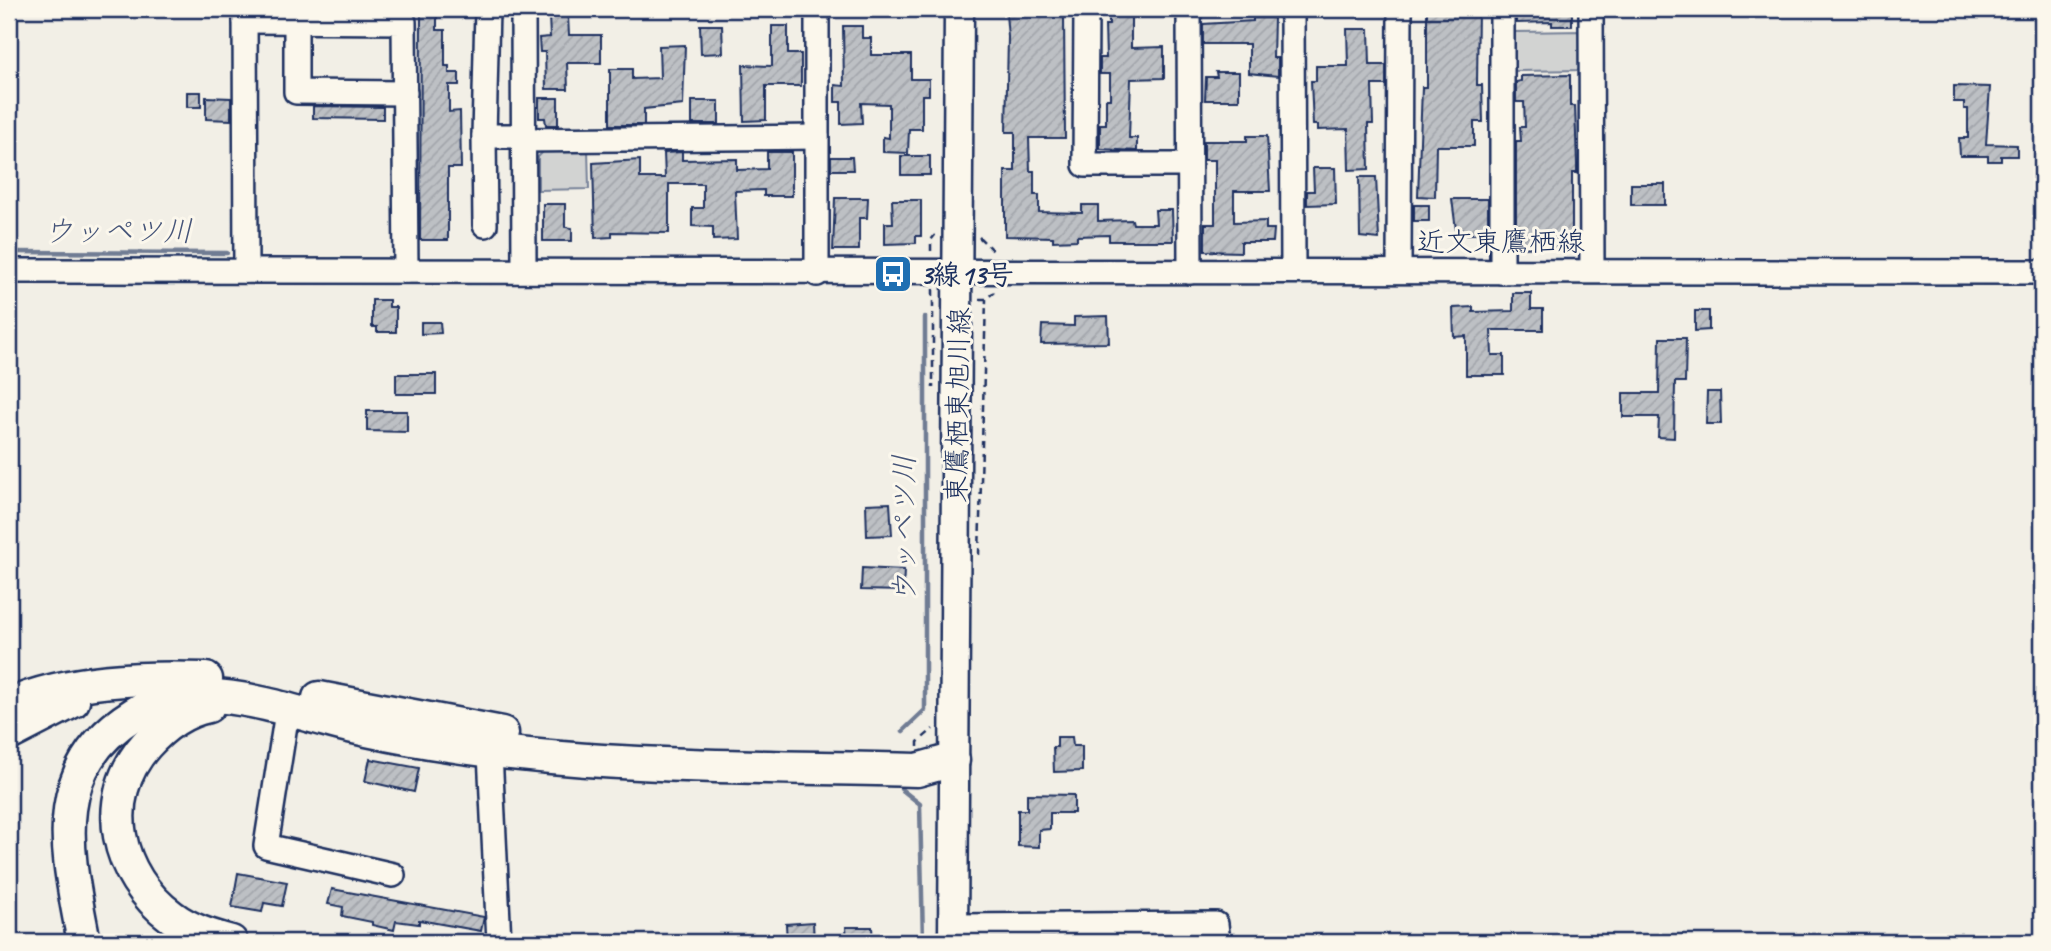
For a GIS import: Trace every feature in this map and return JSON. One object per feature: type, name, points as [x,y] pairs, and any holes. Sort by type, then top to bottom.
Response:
[{"type":"highway","points":[[9,705],[83,684],[149,678],[208,679],[391,724],[490,753],[621,762],[917,770],[953,760]]},
{"type":"highway","points":[[9,734],[79,698],[149,678]]},
{"type":"highway","points":[[84,942],[68,856],[67,820],[72,792],[87,760],[107,735],[135,713],[166,701],[203,694],[240,699],[288,712],[622,747],[918,751],[953,760]]},
{"type":"highway","points":[[231,942],[202,934],[172,917],[149,895],[126,860],[117,820],[121,786],[137,755],[159,730],[192,711],[240,699]]},
{"type":"main road","name":"東鷹栖東旭川線","points":[[953,934],[959,9]]},
{"type":"street","points":[[485,225],[487,9]]},
{"type":"street","points":[[523,9],[521,138],[524,270]]},
{"type":"street","points":[[817,9],[817,274]]},
{"type":"street","points":[[1086,9],[1085,165],[1189,165]]},
{"type":"street","points":[[1189,9],[1190,272]]},
{"type":"street","points":[[1292,9],[1293,270]]},
{"type":"street","points":[[1399,271],[1400,9]]},
{"type":"street","points":[[1502,9],[1502,272]]},
{"type":"street","points":[[1591,9],[1592,271]]},
{"type":"street","points":[[246,271],[245,15],[296,22],[404,22],[406,271]]},
{"type":"street","points":[[296,22],[296,92],[405,93]]},
{"type":"street","points":[[485,136],[817,137]]},
{"type":"street","name":"近文東鷹栖線","points":[[9,271],[524,270],[817,274],[1293,270],[2042,272]]},
{"type":"street","points":[[288,712],[266,846],[393,875]]},
{"type":"street","points":[[490,753],[499,942]]},
{"type":"street","points":[[953,934],[1216,924],[1218,942]]},
{"type":"shaded area","points":[[1584,31],[1585,70],[1512,71],[1511,32]]},
{"type":"shaded area","points":[[588,148],[589,189],[538,190],[538,157],[546,149]]},
{"type":"building","points":[[421,9],[437,9],[437,30],[445,30],[445,66],[449,66],[449,73],[459,73],[459,85],[449,85],[449,112],[460,111],[461,168],[448,168],[448,240],[420,240]]},
{"type":"building","points":[[1109,9],[1131,9],[1131,48],[1164,47],[1164,78],[1131,79],[1129,138],[1137,138],[1137,151],[1100,149],[1100,124],[1106,124],[1106,99],[1110,99],[1110,74],[1100,74],[1100,58],[1106,58],[1105,25],[1109,25]]},
{"type":"building","points":[[1427,9],[1478,9],[1477,85],[1482,85],[1483,122],[1474,122],[1474,146],[1436,146],[1435,197],[1418,196],[1422,87],[1427,87]]},
{"type":"building","points":[[1516,10],[1572,10],[1572,26],[1552,26],[1552,22],[1516,23]]},
{"type":"building","points":[[1006,14],[1064,16],[1065,138],[1029,138],[1030,171],[1034,171],[1034,195],[1039,195],[1039,212],[1082,213],[1082,205],[1098,205],[1098,221],[1132,220],[1133,224],[1156,224],[1155,210],[1172,210],[1173,241],[1109,241],[1109,235],[1077,236],[1077,240],[1053,241],[1053,237],[1005,236],[1005,171],[1015,171],[1015,132],[1006,132]]},
{"type":"building","points":[[549,16],[568,16],[569,35],[601,35],[601,63],[567,63],[568,89],[546,89],[545,52],[540,52],[539,38],[550,37]]},
{"type":"building","points":[[1253,18],[1274,18],[1273,58],[1278,58],[1278,76],[1249,73],[1249,44],[1203,44],[1203,24],[1253,21]]},
{"type":"building","points":[[700,25],[722,25],[723,53],[701,54]]},
{"type":"building","points":[[772,26],[788,26],[788,54],[801,54],[801,86],[766,86],[766,120],[744,121],[743,65],[772,66]]},
{"type":"building","points":[[843,26],[862,26],[862,38],[871,38],[871,55],[911,55],[911,79],[929,79],[929,95],[922,95],[922,129],[909,129],[908,153],[883,152],[883,137],[889,138],[889,104],[861,103],[862,123],[841,124],[841,102],[835,102],[835,85],[844,86]]},
{"type":"building","points":[[1347,29],[1369,29],[1370,65],[1386,65],[1386,85],[1372,85],[1373,124],[1368,124],[1369,169],[1349,170],[1348,129],[1318,130],[1318,125],[1313,125],[1311,81],[1316,81],[1316,66],[1348,66]]},
{"type":"building","points":[[685,45],[683,105],[644,109],[644,125],[610,125],[610,69],[632,69],[632,79],[660,78],[659,46]]},
{"type":"building","points":[[1216,72],[1239,72],[1239,100],[1205,100],[1206,77],[1217,77]]},
{"type":"building","points":[[1570,75],[1570,106],[1575,106],[1577,164],[1577,173],[1572,173],[1572,246],[1521,248],[1521,240],[1516,240],[1516,141],[1521,141],[1520,127],[1525,127],[1524,102],[1516,102],[1516,82],[1521,81],[1521,76]]},
{"type":"building","points":[[1954,86],[1990,87],[1986,144],[2017,145],[2017,156],[2001,156],[2001,161],[1988,161],[1988,156],[1960,156],[1959,138],[1968,138],[1968,109],[1964,109],[1964,102],[1954,102]]},
{"type":"building","points":[[187,92],[201,92],[201,107],[187,107]]},
{"type":"building","points":[[206,97],[231,98],[231,120],[206,119]]},
{"type":"building","points":[[539,98],[558,98],[558,125],[546,125],[545,118],[539,118]]},
{"type":"building","points":[[692,101],[719,101],[719,124],[692,124]]},
{"type":"building","points":[[313,106],[383,107],[383,119],[313,118]]},
{"type":"building","points":[[1247,136],[1267,136],[1270,191],[1234,191],[1234,222],[1266,221],[1266,229],[1274,229],[1273,242],[1241,242],[1241,252],[1205,251],[1205,224],[1215,224],[1215,160],[1204,160],[1204,141],[1247,141]]},
{"type":"building","points":[[682,152],[682,160],[737,159],[737,170],[767,169],[767,152],[792,152],[792,196],[764,196],[764,190],[735,191],[737,239],[713,240],[713,227],[692,226],[692,208],[703,208],[703,184],[669,184],[669,233],[612,232],[612,237],[595,238],[593,163],[640,160],[640,178],[665,178],[664,153]]},
{"type":"building","points":[[901,156],[930,156],[930,175],[901,175]]},
{"type":"building","points":[[831,157],[852,157],[853,170],[831,170]]},
{"type":"building","points":[[1313,168],[1335,168],[1336,204],[1307,205],[1307,191],[1314,191]]},
{"type":"building","points":[[1359,177],[1376,177],[1379,239],[1360,237]]},
{"type":"building","points":[[1631,184],[1665,184],[1665,205],[1631,205]]},
{"type":"building","points":[[835,198],[868,198],[867,218],[859,218],[859,250],[833,250]]},
{"type":"building","points":[[1452,199],[1488,199],[1488,229],[1478,229],[1478,234],[1465,234],[1466,230],[1456,230]]},
{"type":"building","points":[[892,200],[921,200],[921,236],[916,236],[916,243],[885,244],[885,223],[893,223]]},
{"type":"building","points":[[543,204],[565,204],[565,227],[572,228],[572,241],[543,241]]},
{"type":"building","points":[[1414,205],[1429,205],[1429,221],[1414,221]]},
{"type":"building","points":[[1513,293],[1531,293],[1531,309],[1543,309],[1543,330],[1491,330],[1492,355],[1504,355],[1504,375],[1466,375],[1466,336],[1454,337],[1453,308],[1473,307],[1473,312],[1513,311]]},
{"type":"building","points":[[372,300],[389,300],[389,307],[396,307],[396,332],[377,332],[377,327],[372,327]]},
{"type":"building","points":[[1695,311],[1709,311],[1709,330],[1695,331]]},
{"type":"building","points":[[1108,316],[1109,343],[1041,344],[1042,325],[1074,326],[1074,317]]},
{"type":"building","points":[[421,322],[440,322],[441,333],[421,334]]},
{"type":"building","points":[[1660,338],[1686,338],[1685,382],[1675,382],[1674,438],[1658,437],[1659,417],[1623,417],[1623,393],[1659,393]]},
{"type":"building","points":[[396,374],[436,374],[436,394],[396,394]]},
{"type":"building","points":[[1707,392],[1720,392],[1721,424],[1706,424]]},
{"type":"building","points":[[367,411],[407,411],[407,432],[367,431]]},
{"type":"building","points":[[890,503],[892,535],[867,536],[866,504]]},
{"type":"building","points":[[862,568],[904,570],[903,591],[861,590]]},
{"type":"building","points":[[1057,737],[1072,737],[1073,746],[1082,746],[1082,771],[1054,772],[1053,747],[1057,747]]},
{"type":"building","points":[[370,759],[419,768],[414,792],[365,781]]},
{"type":"building","points":[[1027,794],[1074,795],[1074,813],[1050,813],[1050,829],[1039,830],[1039,847],[1018,846],[1018,810],[1027,810]]},
{"type":"building","points":[[238,873],[287,882],[282,906],[264,903],[262,912],[232,907]]},
{"type":"building","points":[[332,889],[484,917],[481,931],[419,920],[419,924],[396,921],[394,930],[372,925],[372,922],[342,916],[343,907],[328,904]]},
{"type":"building","points":[[813,922],[814,942],[787,942],[786,924]]},
{"type":"building","points":[[846,927],[872,927],[873,942],[847,942]]},
{"type":"waterway","name":"ウッペツ川","points":[[9,252],[227,253]]},
{"type":"waterway","name":"ウッペツ川","points":[[903,731],[925,710],[925,317]]},
{"type":"waterway","name":"ウッペツ川","points":[[901,789],[920,804],[923,942]]},
{"type":"place","name":"3線13号","points":[[893,274]]}]
